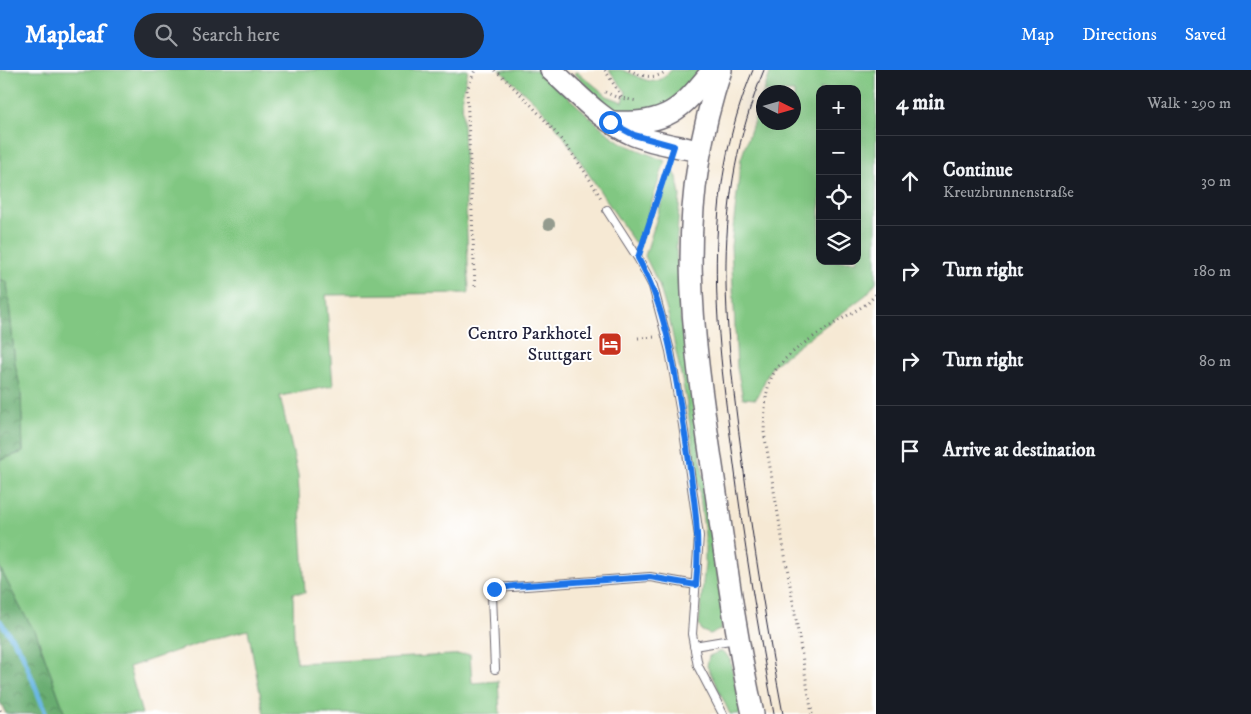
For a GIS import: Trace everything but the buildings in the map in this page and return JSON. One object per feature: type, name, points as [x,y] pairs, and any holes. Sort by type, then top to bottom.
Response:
[{"type":"main road","points":[[551,70],[610,122],[634,135],[698,151]]},
{"type":"main road","points":[[610,122],[640,123],[663,117],[690,98],[713,70]]},
{"type":"main road","points":[[721,70],[706,117],[698,151],[689,244],[693,322],[707,438],[738,638],[753,714]]},
{"type":"lane","points":[[607,210],[638,258],[658,301],[679,403],[698,529],[692,625],[694,646],[700,670],[723,714]]},
{"type":"lane","points":[[495,668],[492,595],[497,588],[650,577],[696,585]]},
{"type":"lane","points":[[694,646],[738,638]]},
{"type":"path","points":[[475,70],[467,90],[475,286]]},
{"type":"path","points":[[495,70],[555,130],[595,188],[607,210]]},
{"type":"path","points":[[605,70],[623,99]]},
{"type":"path","points":[[629,70],[652,77],[660,76],[667,70]]},
{"type":"path","points":[[602,90],[623,99],[640,101]]},
{"type":"path","points":[[638,258],[674,146]]},
{"type":"path","points":[[812,714],[764,432],[766,400],[774,372],[794,352],[868,303],[876,294]]},
{"type":"path","points":[[0,710],[2,714]]},
{"type":"green space","points":[[0,70],[468,70],[462,96],[469,293],[326,295],[333,386],[280,396],[298,475],[305,593],[293,593],[294,642],[297,663],[470,654],[472,683],[498,681],[500,714],[264,714],[248,630],[208,640],[129,667],[142,714],[65,714],[36,633],[0,568],[0,460],[23,452],[21,391],[15,364],[7,282],[0,279]]},
{"type":"green space","points":[[500,70],[538,70],[610,135],[622,143],[665,161],[639,242],[634,242],[562,134],[540,107]]},
{"type":"green space","points":[[609,70],[621,70],[652,81],[664,77],[671,70],[699,70],[691,83],[660,110],[626,113],[604,104],[574,73],[578,72],[607,96],[623,102],[626,92]]},
{"type":"green space","points":[[771,70],[876,70],[876,282],[867,294],[772,366],[756,399],[743,398],[737,368],[731,246],[741,159],[756,114],[756,130],[801,130],[801,85],[766,85]]},
{"type":"green space","points":[[672,169],[677,177],[680,196],[676,248],[681,321],[724,620],[720,630],[710,634],[702,631],[699,624],[705,563],[705,535],[686,399],[669,318],[659,285],[645,256]]},
{"type":"green space","points":[[0,279],[7,282],[15,364],[21,391],[23,452],[0,460]]},
{"type":"green space","points":[[0,568],[36,633],[65,714],[6,714],[0,702]]},
{"type":"green space","points":[[721,651],[730,660],[742,714],[730,714],[707,666],[709,656]]},
{"type":"waterway","points":[[0,621],[22,653],[46,714]]},
{"type":"tram line","points":[[753,70],[736,117],[725,165],[716,261],[717,310],[737,489],[774,714]]},
{"type":"tram line","points":[[764,70],[747,119],[735,166],[726,261],[727,309],[730,357],[746,489],[783,714]]},
{"type":"place","name":"Centro Parkhotel Stuttgart","points":[[610,344]]},
{"type":"route","points":[[494,589],[499,587],[650,577],[696,585],[699,550],[697,520],[670,351],[653,286],[638,258],[674,146],[634,135],[610,122]]}]
